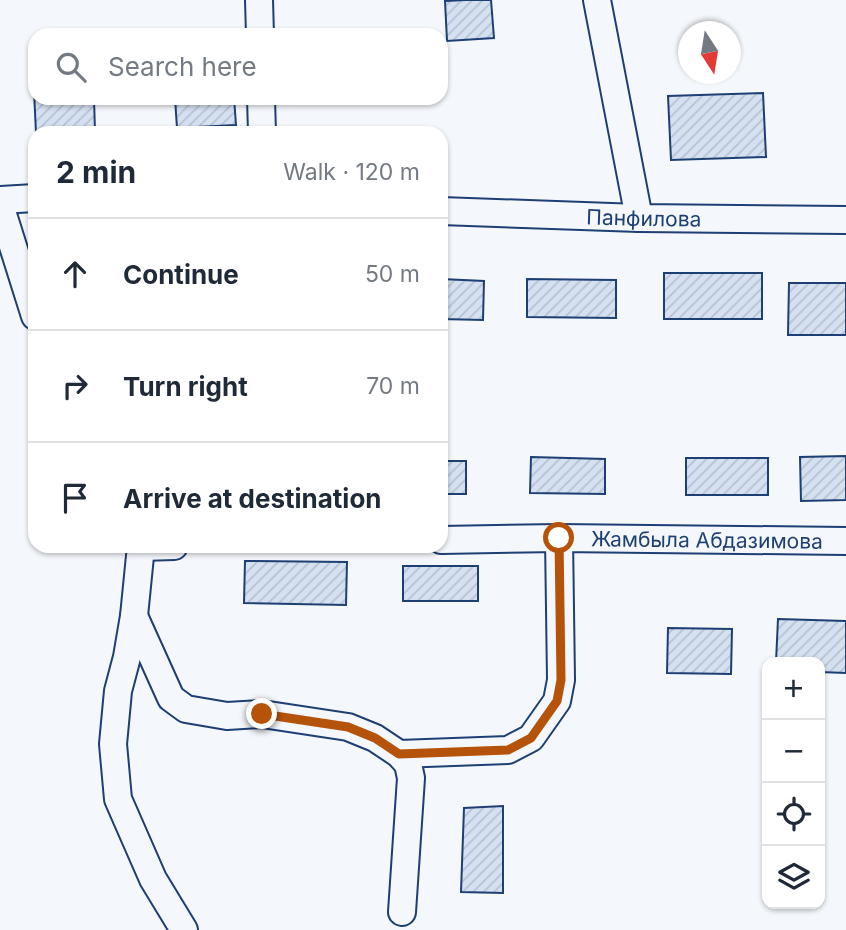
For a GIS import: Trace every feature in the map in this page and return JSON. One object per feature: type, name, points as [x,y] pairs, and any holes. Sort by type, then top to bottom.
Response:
[{"type":"street","points":[[259,0],[260,28]]},
{"type":"street","points":[[597,0],[639,218]]},
{"type":"street","points":[[261,105],[262,126]]},
{"type":"street","points":[[0,200],[28,198]]},
{"type":"street","points":[[0,205],[28,294]]},
{"type":"street","name":"Панфилова","points":[[448,211],[639,218],[846,220]]},
{"type":"street","points":[[399,754],[508,750],[531,738],[557,701],[561,680],[559,538]]},
{"type":"street","name":"Жамбыла Абдазимова","points":[[448,540],[559,538],[846,541]]},
{"type":"street","points":[[140,553],[134,616],[118,691],[113,744],[118,799],[153,879],[184,930]]},
{"type":"street","points":[[134,616],[172,698],[186,709],[227,716],[262,714],[348,727],[375,738],[399,754],[408,764],[411,778],[402,912]]},
{"type":"building","points":[[491,0],[494,38],[448,41],[445,1]]},
{"type":"building","points":[[763,93],[766,157],[671,160],[668,96]]},
{"type":"building","points":[[35,105],[94,105],[95,126],[36,126]]},
{"type":"building","points":[[175,105],[235,105],[236,125],[177,126]]},
{"type":"building","points":[[664,273],[762,273],[762,319],[664,319]]},
{"type":"building","points":[[448,279],[484,281],[483,320],[448,319]]},
{"type":"building","points":[[527,279],[616,280],[616,318],[527,317]]},
{"type":"building","points":[[789,283],[846,283],[846,335],[788,335]]},
{"type":"building","points":[[846,456],[846,500],[801,501],[800,457]]},
{"type":"building","points":[[531,457],[605,459],[605,494],[530,493]]},
{"type":"building","points":[[686,458],[768,458],[768,495],[686,495]]},
{"type":"building","points":[[448,461],[466,461],[466,494],[448,494]]},
{"type":"building","points":[[245,561],[347,562],[346,605],[244,603]]},
{"type":"building","points":[[403,566],[478,566],[478,601],[403,601]]},
{"type":"building","points":[[778,619],[846,621],[846,673],[825,672],[825,657],[776,657]]},
{"type":"building","points":[[668,628],[732,629],[731,674],[667,673]]},
{"type":"building","points":[[503,806],[503,893],[461,892],[464,808]]},
{"type":"route","points":[[262,714],[348,727],[375,738],[399,754],[508,750],[531,738],[557,701],[561,680],[559,538]]}]
